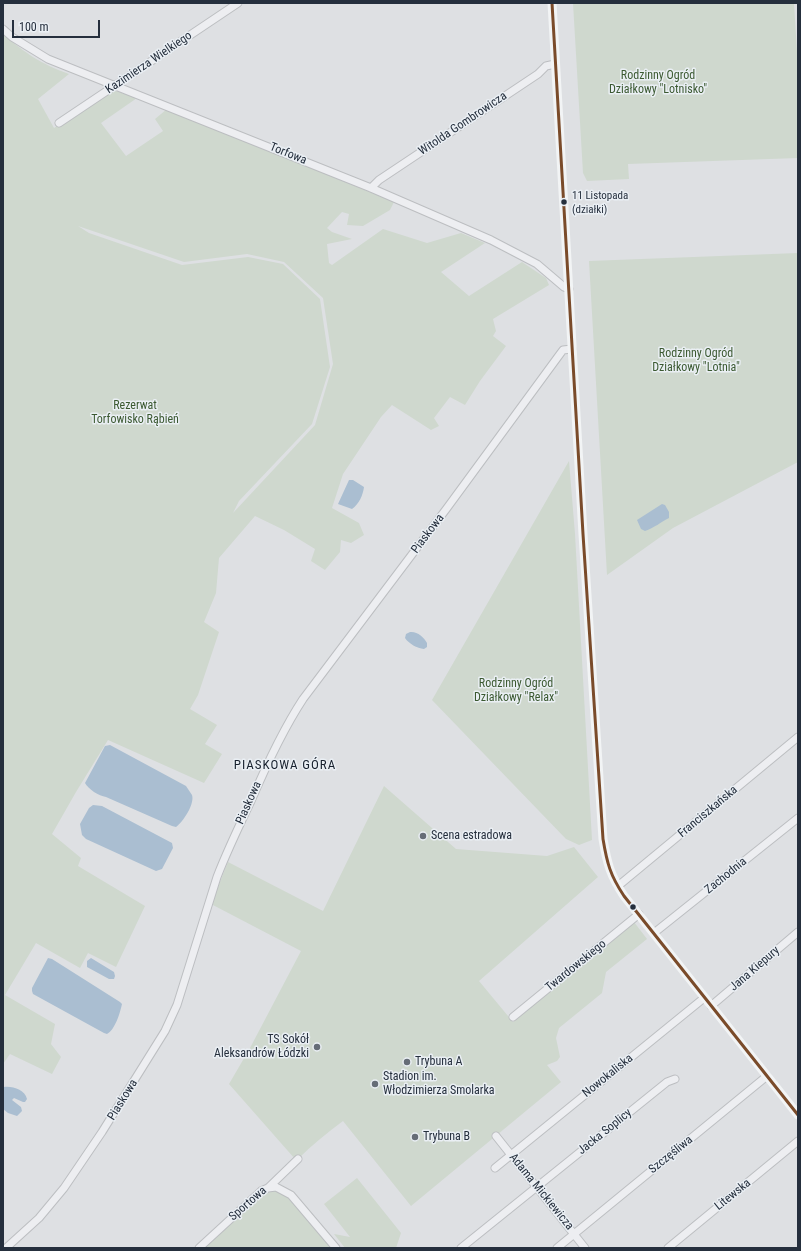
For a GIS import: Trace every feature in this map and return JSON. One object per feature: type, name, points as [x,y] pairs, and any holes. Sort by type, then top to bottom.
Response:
[{"type":"street","name":"Kazimierza Wielkiego","points":[[60,123],[238,3]]},
{"type":"street","points":[[552,3],[603,840],[609,870],[618,886],[639,914],[798,1115]]},
{"type":"street","name":"Torfowa","points":[[3,30],[48,59],[371,188],[491,240],[537,264],[564,287],[569,289]]},
{"type":"street","name":"Witolda Gombrowicza","points":[[371,188],[379,180],[538,74],[546,66],[555,64]]},
{"type":"street","name":"Piaskowa","points":[[6,1248],[39,1218],[64,1188],[102,1132],[165,1031],[177,1005],[223,864],[268,761],[290,718],[563,350],[572,348]]},
{"type":"street","name":"Franciszkańska","points":[[618,886],[798,737]]},
{"type":"street","name":"Zachodnia","points":[[654,933],[798,818]]},
{"type":"street","name":"Twardowskiego","points":[[514,1017],[639,914]]},
{"type":"street","name":"Jana Kiepury","points":[[711,1006],[798,932]]},
{"type":"street","name":"Nowokaliska","points":[[495,1168],[704,998]]},
{"type":"street","name":"Szczęśliwa","points":[[557,1248],[767,1076]]},
{"type":"street","name":"Jacka Soplicy","points":[[461,1248],[667,1082],[676,1079]]},
{"type":"street","name":"Adama Mickiewicza","points":[[496,1136],[586,1248]]},
{"type":"street","name":"Litewska","points":[[668,1248],[798,1141]]},
{"type":"street","name":"Sportowa","points":[[199,1248],[261,1191],[268,1188],[298,1159]]},
{"type":"street","points":[[268,1188],[276,1187],[291,1195],[336,1248]]},
{"type":"green space","name":"Rodzinny Ogród Działkowy \"Lotnisko\"","points":[[573,3],[794,3],[798,68],[798,158],[628,164],[629,179],[587,181],[583,173]]},
{"type":"green space","name":"Rezerwat Torfowisko Rąbień","points":[[3,34],[34,57],[69,74],[38,99],[54,128],[113,90],[137,98],[101,123],[126,156],[163,131],[155,119],[167,109],[394,202],[390,210],[363,226],[347,225],[349,214],[342,212],[327,228],[332,232],[352,239],[327,244],[329,263],[332,265],[383,229],[427,243],[461,233],[485,243],[441,272],[469,296],[522,262],[546,278],[549,285],[493,319],[496,331],[493,336],[506,346],[480,381],[465,405],[450,397],[434,418],[439,426],[431,430],[392,405],[381,417],[343,474],[332,508],[359,523],[364,535],[351,543],[341,540],[340,552],[325,570],[311,561],[315,549],[284,530],[255,516],[219,558],[216,593],[204,622],[219,632],[198,695],[190,709],[217,725],[205,744],[222,754],[204,783],[108,740],[52,834],[81,858],[78,866],[145,906],[116,967],[88,953],[80,968],[36,943],[5,995],[55,1024],[51,1044],[61,1057],[52,1074],[10,1054],[3,1064]],"holes":[[[78,226],[184,262],[247,254],[284,262],[323,298],[333,364],[315,425],[233,513],[239,501],[312,424],[330,367],[320,299],[283,264],[248,257],[182,265],[89,233]]]},
{"type":"green space","name":"Rodzinny Ogród Działkowy \"Lotnia\"","points":[[798,253],[798,462],[673,528],[607,575],[589,261]]},
{"type":"green space","name":"Rodzinny Ogród Działkowy \"Relax\"","points":[[569,461],[575,534],[592,840],[579,845],[566,839],[432,700]]},
{"type":"green space","points":[[384,786],[456,849],[547,856],[574,847],[598,877],[479,981],[513,1022],[634,922],[647,939],[606,972],[602,993],[559,1028],[556,1038],[560,1057],[557,1061],[547,1065],[561,1082],[411,1206],[343,1121],[298,1159],[295,1159],[229,1084],[250,1048],[301,951],[211,904],[228,862],[323,911]]},
{"type":"green space","points":[[357,1178],[401,1233],[396,1248],[345,1248],[334,1234],[350,1237],[324,1204]]},
{"type":"green space","points":[[268,1188],[283,1190],[332,1248],[203,1248]]},
{"type":"water","points":[[349,480],[353,480],[364,487],[363,493],[357,505],[352,509],[338,504]]},
{"type":"water","points":[[662,504],[665,505],[669,512],[669,518],[648,530],[645,531],[641,529],[637,520]]},
{"type":"water","points":[[410,632],[418,633],[427,643],[427,647],[424,649],[409,642],[405,638],[406,634]]},
{"type":"water","points":[[110,745],[186,786],[192,795],[192,803],[185,817],[176,827],[100,795],[86,785],[85,783],[105,746]]},
{"type":"water","points":[[93,805],[102,806],[172,843],[173,848],[162,869],[156,871],[86,839],[82,835],[80,824],[89,808]]},
{"type":"water","points":[[48,958],[52,959],[122,1004],[117,1021],[110,1032],[107,1034],[104,1033],[33,994],[32,988]]},
{"type":"water","points":[[91,958],[114,972],[114,979],[109,979],[87,967],[87,961]]},
{"type":"water","points":[[4,1087],[18,1089],[26,1096],[27,1099],[25,1102],[14,1098],[12,1100],[21,1107],[22,1111],[17,1116],[8,1113],[3,1109]]},
{"type":"transit line","points":[[552,3],[583,534],[603,839],[606,855],[612,875],[624,896],[798,1115]]},
{"type":"place","name":"11 Listopada (działki)","points":[[564,202]]},
{"type":"place","name":"Scena estradowa","points":[[423,836]]},
{"type":"place","name":"TS Sokół Aleksandrów Łódzki","points":[[317,1047]]},
{"type":"place","name":"Trybuna A","points":[[407,1062]]},
{"type":"place","name":"Stadion im. Włodzimierza Smolarka","points":[[375,1084]]},
{"type":"place","name":"Trybuna B","points":[[415,1137]]},
{"type":"district","name":"PIASKOWA GÓRA","points":[[285,766]]}]
